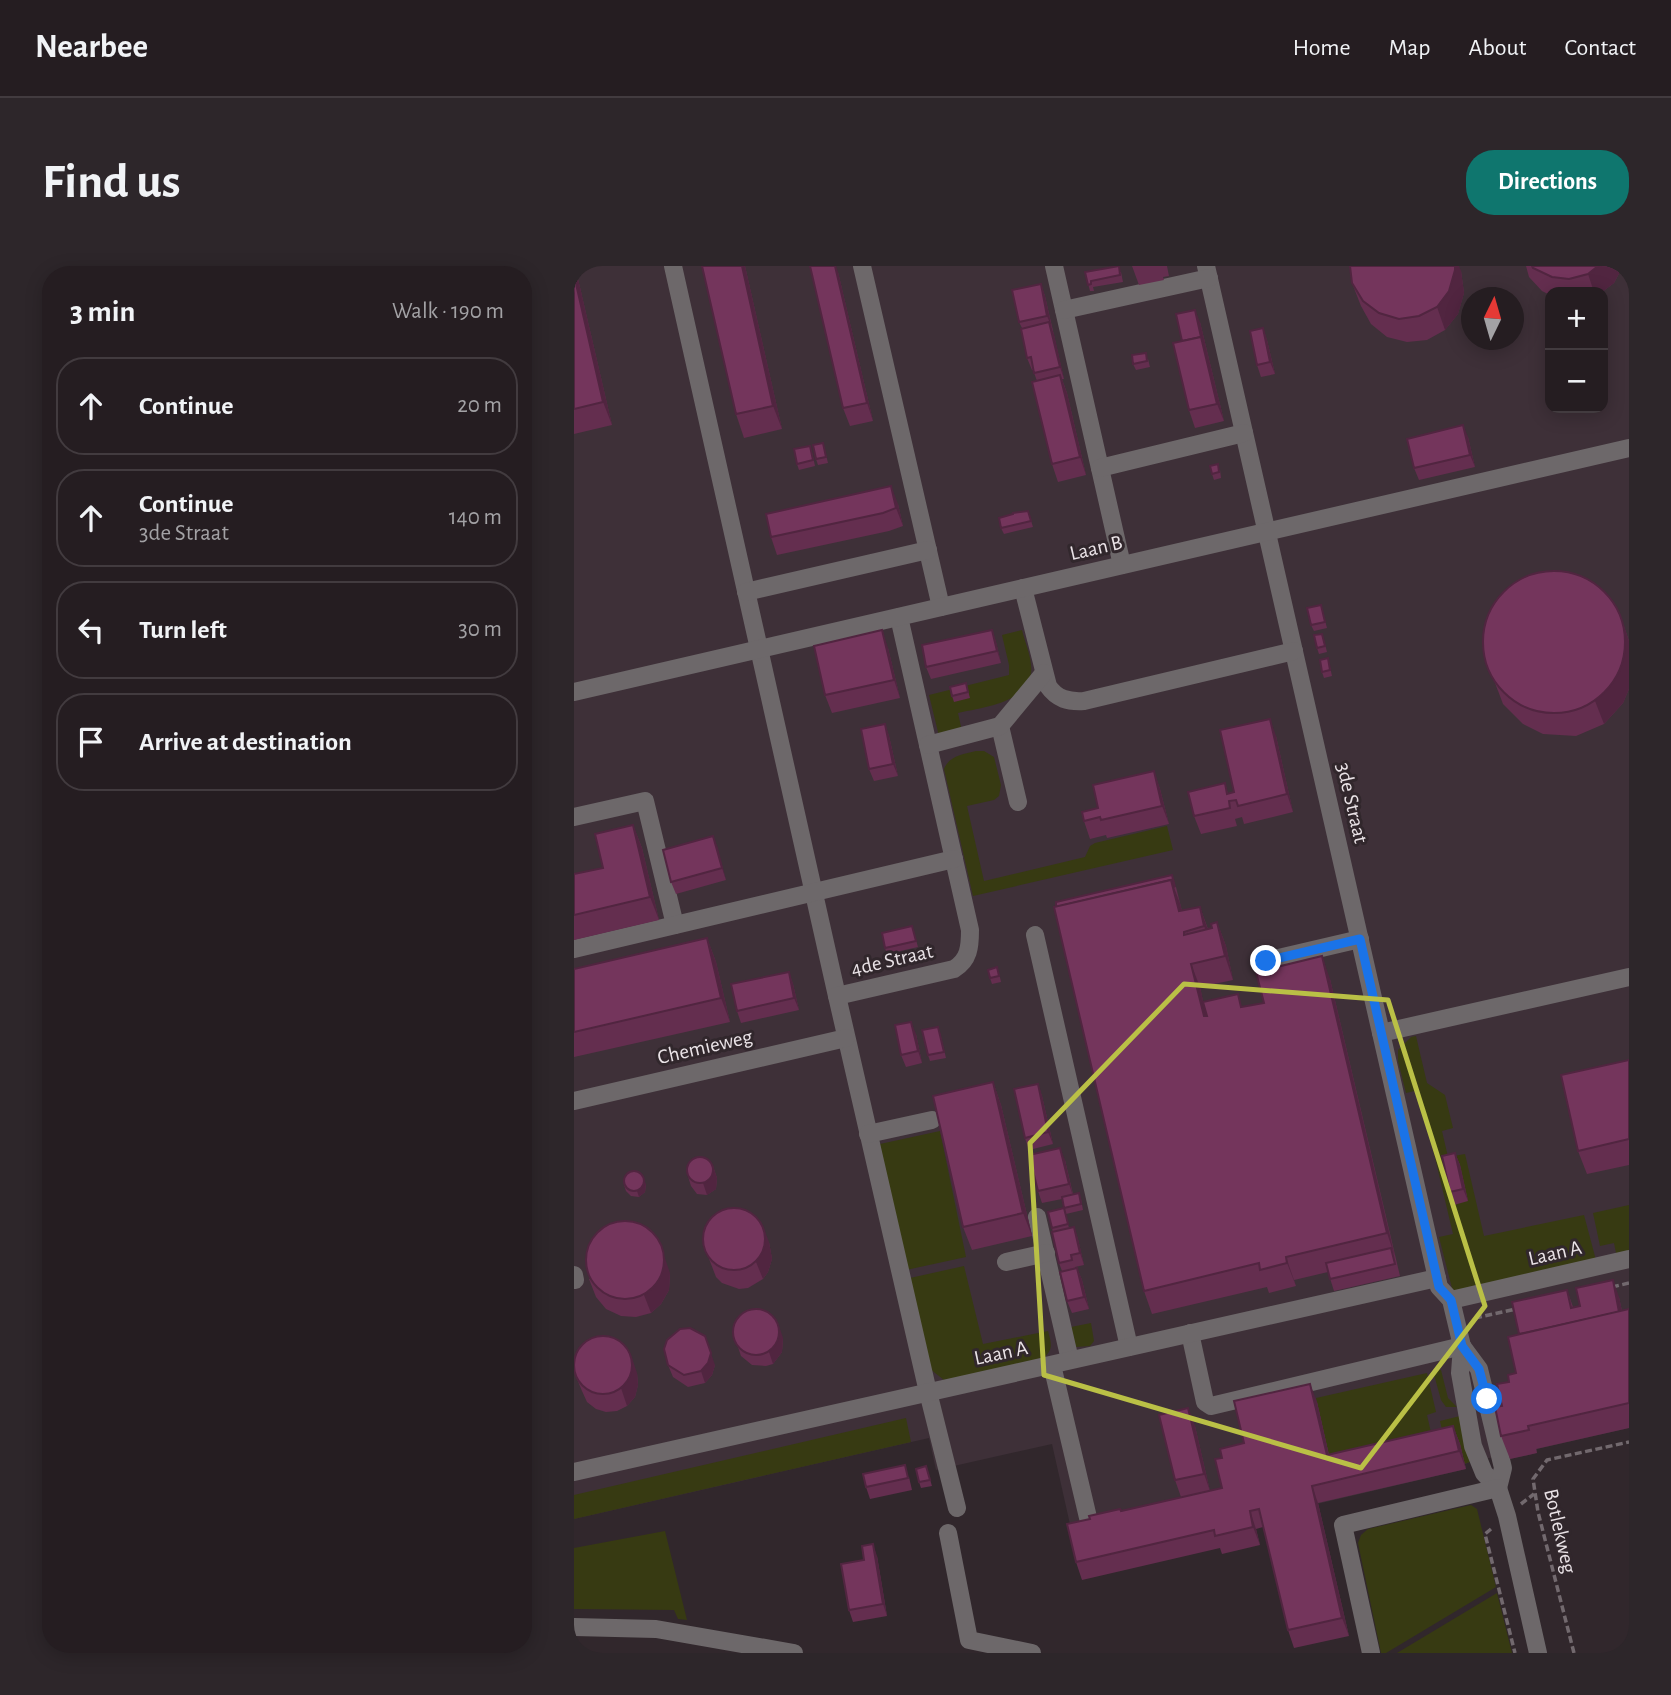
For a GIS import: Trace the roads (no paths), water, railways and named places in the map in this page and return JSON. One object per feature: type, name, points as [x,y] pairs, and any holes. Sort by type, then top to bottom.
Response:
[{"type":"lane","points":[[673,266],[837,996]]},
{"type":"lane","points":[[862,266],[941,607]]},
{"type":"lane","points":[[1054,266],[1122,565]]},
{"type":"lane","points":[[1064,310],[1207,272]]},
{"type":"lane","name":"3de Straat","points":[[1207,272],[1439,1287],[1451,1300],[1462,1346],[1460,1373],[1474,1446],[1484,1474],[1498,1488],[1507,1516],[1538,1653]]},
{"type":"lane","points":[[1100,468],[1244,433]]},
{"type":"lane","name":"Laan B","points":[[574,692],[1629,448]]},
{"type":"lane","points":[[746,592],[928,550]]},
{"type":"lane","points":[[1023,588],[1048,686],[1054,694],[1073,702],[1294,651]]},
{"type":"lane","name":"4de Straat","points":[[899,617],[970,930],[970,944],[964,964],[954,970],[837,996],[957,1508]]},
{"type":"lane","points":[[928,745],[1000,726],[1044,673]]},
{"type":"lane","points":[[1000,726],[1018,802]]},
{"type":"lane","points":[[574,817],[645,801],[675,925]]},
{"type":"lane","points":[[574,949],[954,859]]},
{"type":"lane","points":[[1035,935],[1129,1347]]},
{"type":"lane","points":[[1266,961],[1360,939]]},
{"type":"lane","points":[[1381,1033],[1629,976]]},
{"type":"lane","name":"Chemieweg","points":[[574,1101],[846,1038]]},
{"type":"lane","points":[[868,1135],[932,1120]]},
{"type":"lane","points":[[1037,1217],[1046,1253],[1061,1363],[1090,1526]]},
{"type":"lane","points":[[1006,1262],[1046,1253]]},
{"type":"lane","name":"Laan A","points":[[1451,1300],[1629,1259]]},
{"type":"lane","name":"Laan A","points":[[574,1472],[1437,1278]]},
{"type":"lane","points":[[1190,1334],[1205,1402],[1211,1406],[1462,1346]]},
{"type":"lane","points":[[1371,1653],[1343,1525],[1498,1488]]},
{"type":"lane","points":[[948,1533],[969,1640],[1032,1653]]},
{"type":"lane","points":[[574,1628],[656,1629],[794,1653]]}]
